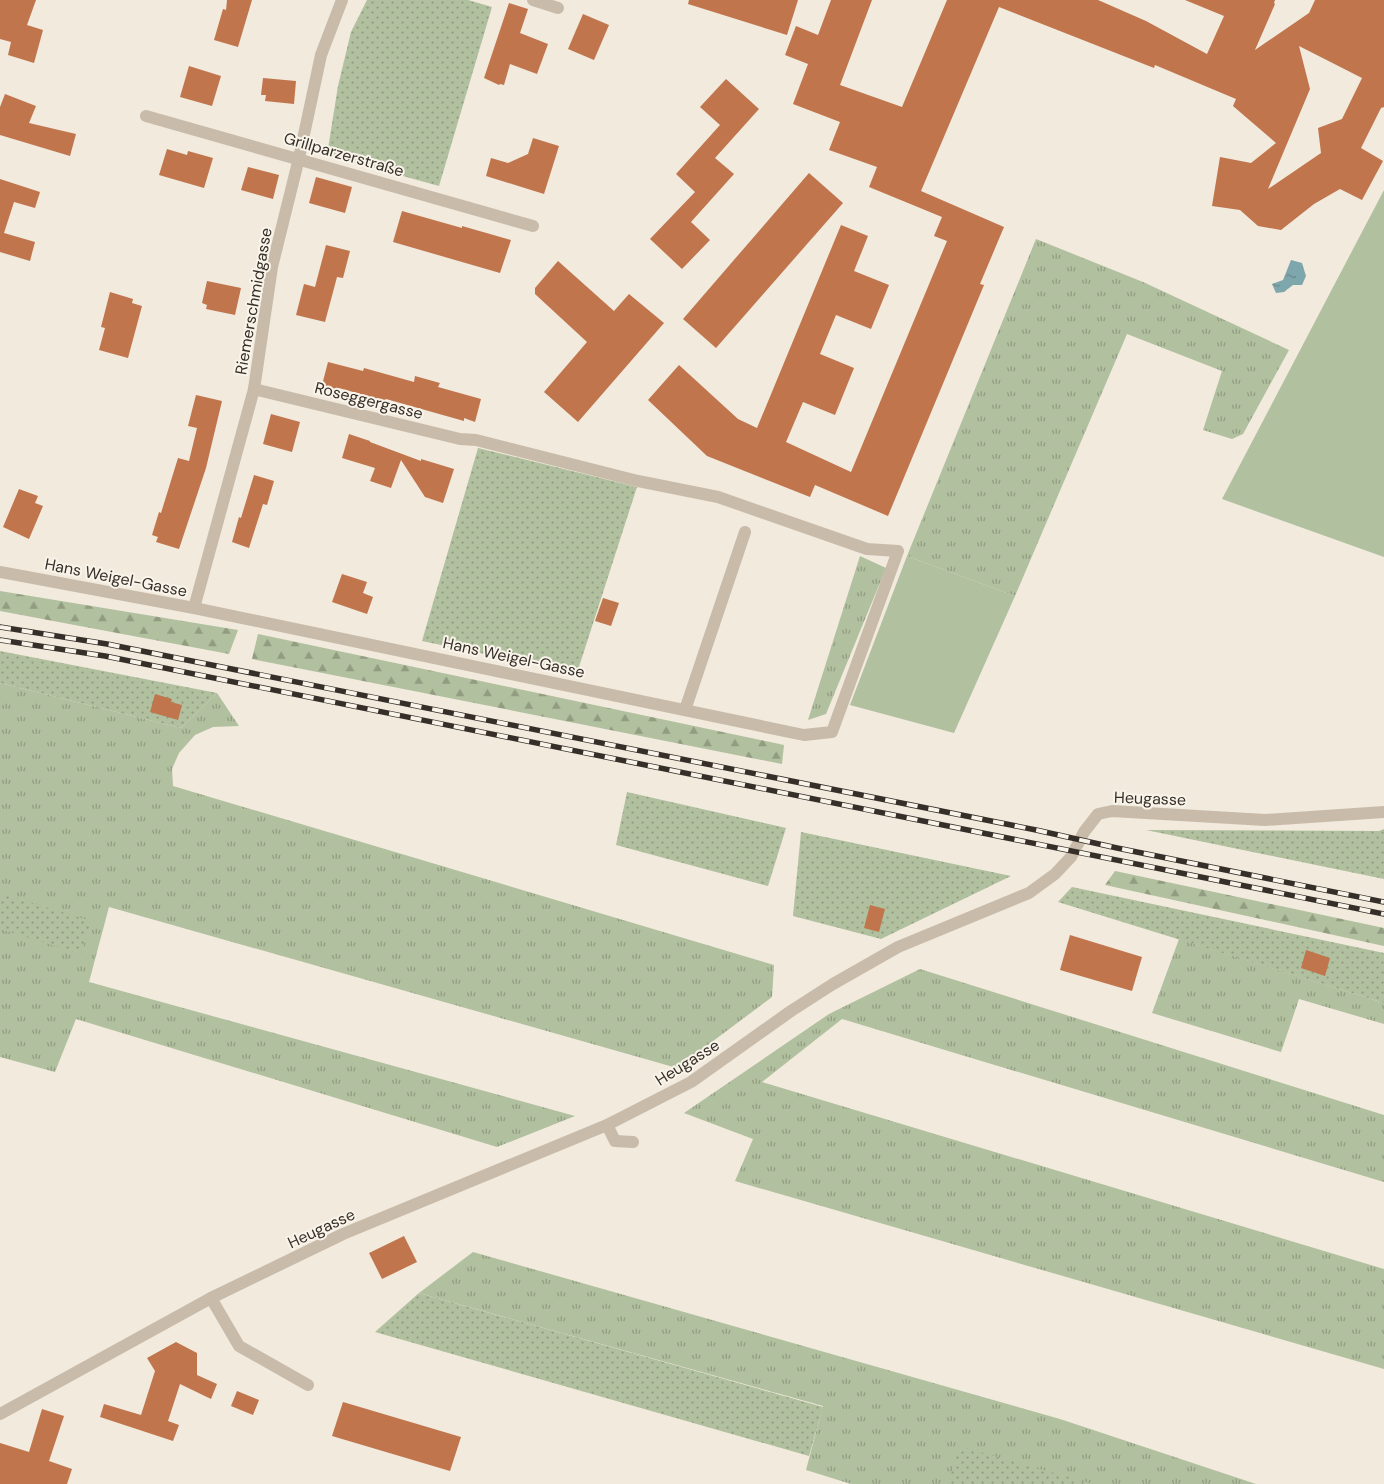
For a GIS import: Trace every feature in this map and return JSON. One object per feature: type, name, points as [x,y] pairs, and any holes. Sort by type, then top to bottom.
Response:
[{"type":"street","name":"Riemerschmidgasse","points":[[194,608],[254,389],[272,266],[321,55],[342,0]]},
{"type":"street","points":[[534,0],[558,8]]},
{"type":"street","name":"Grillparzerstraße","points":[[146,116],[533,226]]},
{"type":"street","name":"Roseggergasse","points":[[254,389],[460,440],[476,440],[638,480],[718,497],[867,549],[898,551]]},
{"type":"street","points":[[685,710],[745,532]]},
{"type":"street","name":"Hans Weigel-Gasse","points":[[0,572],[194,608],[804,735],[832,732],[898,551]]},
{"type":"street","name":"Heugasse","points":[[0,1414],[211,1298],[343,1234],[607,1126],[692,1082],[791,1010],[898,947],[1029,893],[1055,874],[1071,857],[1084,832],[1098,814],[1112,811],[1266,820],[1384,812]]},
{"type":"street","points":[[607,1126],[615,1140],[633,1142]]},
{"type":"street","points":[[211,1298],[239,1346],[308,1385]]},
{"type":"green space","points":[[367,0],[468,0],[492,7],[439,186],[327,155],[338,86],[351,32]]},
{"type":"green space","points":[[1384,190],[1384,557],[1222,499]]},
{"type":"green space","points":[[1036,239],[1143,282],[1289,350],[1243,434],[1232,439],[1203,430],[1222,371],[1127,334],[1015,596],[907,556]]},
{"type":"green space","points":[[478,448],[637,487],[577,673],[422,641]]},
{"type":"green space","points":[[860,556],[886,568],[826,714],[808,720]]},
{"type":"green space","points":[[907,556],[1015,596],[954,733],[850,705]]},
{"type":"green space","points":[[0,591],[238,630],[229,654],[0,611]]},
{"type":"green space","points":[[258,634],[784,745],[782,764],[252,659]]},
{"type":"green space","points":[[0,651],[217,693],[181,728],[0,683]]},
{"type":"green space","points":[[0,683],[181,728],[217,693],[239,726],[213,727],[195,735],[179,753],[172,769],[173,786],[774,965],[772,997],[677,1068],[109,907],[89,982],[575,1116],[497,1147],[76,1019],[55,1072],[0,1057]]},
{"type":"green space","points":[[627,792],[786,828],[768,886],[616,845]]},
{"type":"green space","points":[[1384,829],[1384,879],[1146,830],[1379,831]]},
{"type":"green space","points":[[801,832],[1011,876],[881,939],[793,916]]},
{"type":"green space","points":[[1115,871],[1384,928],[1384,946],[1105,885]]},
{"type":"green space","points":[[1072,887],[1384,953],[1384,1003],[1058,902]]},
{"type":"green space","points":[[0,893],[91,921],[81,954],[0,929]]},
{"type":"green space","points":[[1179,939],[1384,1003],[1384,1024],[1299,999],[1281,1052],[1152,1013]]},
{"type":"green space","points":[[920,969],[1384,1115],[1384,1182],[842,1019],[762,1082],[1384,1269],[1384,1369],[735,1181],[753,1139],[684,1113],[829,1014]]},
{"type":"green space","points":[[473,1252],[1060,1419],[1256,1484],[851,1484],[806,1470],[823,1406],[419,1293]]},
{"type":"green space","points":[[419,1293],[823,1407],[809,1456],[375,1332]]},
{"type":"green space","points":[[959,1446],[1093,1484],[948,1484]]},
{"type":"water","points":[[1291,260],[1302,263],[1306,276],[1302,285],[1293,285],[1284,292],[1276,293],[1272,284],[1283,280]]},
{"type":"building","points":[[0,0],[36,0],[27,25],[43,30],[34,63],[8,55],[11,42],[0,39]]},
{"type":"building","points":[[227,0],[252,0],[238,47],[214,40],[223,9],[226,10]]},
{"type":"building","points":[[689,0],[798,0],[787,35],[688,4]]},
{"type":"building","points":[[831,0],[872,0],[840,85],[902,107],[947,0],[1098,0],[1146,21],[1207,54],[1224,16],[1185,0],[1275,0],[1255,50],[1309,13],[1315,0],[1384,0],[1384,107],[1381,108],[1361,148],[1383,161],[1362,200],[1340,189],[1314,204],[1281,230],[1258,226],[1240,210],[1212,206],[1220,157],[1251,163],[1276,143],[1233,106],[1236,99],[1155,65],[1154,68],[999,7],[921,191],[1004,227],[980,284],[984,285],[888,516],[815,485],[810,497],[707,456],[648,400],[679,365],[738,419],[757,428],[841,225],[868,236],[854,271],[889,285],[871,329],[836,315],[820,354],[854,368],[835,415],[803,402],[786,442],[851,472],[947,241],[934,236],[942,217],[869,187],[877,167],[829,150],[840,122],[793,104],[808,64],[785,55],[796,26],[818,35]],"holes":[[[1299,46],[1362,78],[1342,119],[1318,128],[1321,153],[1268,189],[1310,89]]]},
{"type":"building","points":[[509,3],[528,9],[520,33],[548,44],[537,74],[510,64],[504,85],[499,85],[484,78]]},
{"type":"building","points":[[583,14],[609,25],[594,60],[568,49]]},
{"type":"building","points":[[189,66],[221,76],[212,106],[180,97]]},
{"type":"building","points":[[263,78],[296,81],[294,104],[265,101],[266,95],[261,95]]},
{"type":"building","points":[[726,79],[759,109],[715,158],[734,174],[691,222],[710,240],[682,269],[650,239],[695,192],[676,174],[720,125],[700,107]]},
{"type":"building","points":[[5,94],[36,106],[29,123],[76,134],[70,156],[0,135],[0,107]]},
{"type":"building","points":[[533,138],[559,146],[544,194],[486,176],[491,158],[508,163],[528,154]]},
{"type":"building","points":[[167,149],[187,155],[188,151],[213,158],[204,188],[159,175]]},
{"type":"building","points":[[248,167],[279,175],[273,199],[241,190]]},
{"type":"building","points":[[809,173],[843,203],[716,348],[683,319]]},
{"type":"building","points":[[316,177],[352,187],[345,213],[309,203]]},
{"type":"building","points":[[0,179],[40,192],[35,208],[14,202],[4,233],[35,242],[30,261],[0,252]]},
{"type":"building","points":[[402,211],[511,240],[500,273],[393,242]]},
{"type":"building","points":[[326,245],[350,251],[343,278],[337,277],[325,322],[296,315],[304,284],[315,287]]},
{"type":"building","points":[[558,261],[614,311],[629,294],[664,323],[578,422],[544,392],[587,342],[535,294],[535,288]]},
{"type":"building","points":[[207,281],[241,288],[235,315],[206,309],[207,305],[202,303]]},
{"type":"building","points":[[110,292],[133,299],[132,303],[142,306],[128,358],[99,350],[105,328],[101,327]]},
{"type":"building","points":[[328,362],[363,371],[364,368],[414,382],[415,376],[440,383],[438,387],[481,399],[475,422],[464,418],[464,421],[386,399],[385,401],[322,385]]},
{"type":"building","points":[[196,395],[222,401],[206,468],[179,549],[156,542],[158,537],[152,535],[178,458],[189,461],[197,428],[188,426]]},
{"type":"building","points":[[271,414],[300,422],[292,452],[263,444]]},
{"type":"building","points":[[349,434],[421,461],[421,459],[454,469],[443,503],[425,497],[401,460],[391,488],[370,481],[375,468],[342,458]]},
{"type":"building","points":[[254,475],[274,481],[267,505],[263,504],[249,548],[232,542]]},
{"type":"building","points":[[19,489],[38,496],[35,503],[43,506],[29,539],[3,527]]},
{"type":"building","points":[[342,574],[367,582],[363,593],[373,597],[367,614],[332,602]]},
{"type":"building","points":[[603,598],[619,603],[611,626],[595,621]]},
{"type":"building","points":[[155,694],[172,699],[171,702],[182,705],[178,720],[150,712]]},
{"type":"building","points":[[870,905],[885,909],[879,932],[864,928]]},
{"type":"building","points":[[1070,935],[1142,957],[1132,991],[1060,970]]},
{"type":"building","points":[[1306,950],[1330,958],[1325,976],[1301,968]]},
{"type":"building","points":[[404,1236],[417,1262],[382,1279],[369,1253]]},
{"type":"building","points":[[176,1342],[197,1353],[197,1375],[217,1384],[211,1399],[180,1384],[168,1421],[179,1425],[173,1441],[100,1417],[104,1404],[141,1415],[155,1371],[147,1358]]},
{"type":"building","points":[[237,1391],[259,1400],[253,1415],[231,1406]]},
{"type":"building","points":[[343,1402],[461,1437],[450,1471],[332,1436]]},
{"type":"building","points":[[42,1409],[64,1416],[49,1461],[72,1469],[67,1484],[0,1484],[0,1443],[29,1452]]},
{"type":"railway","points":[[0,627],[107,644],[1036,830],[1384,902]]},
{"type":"railway","points":[[0,640],[105,656],[1384,914]]}]
